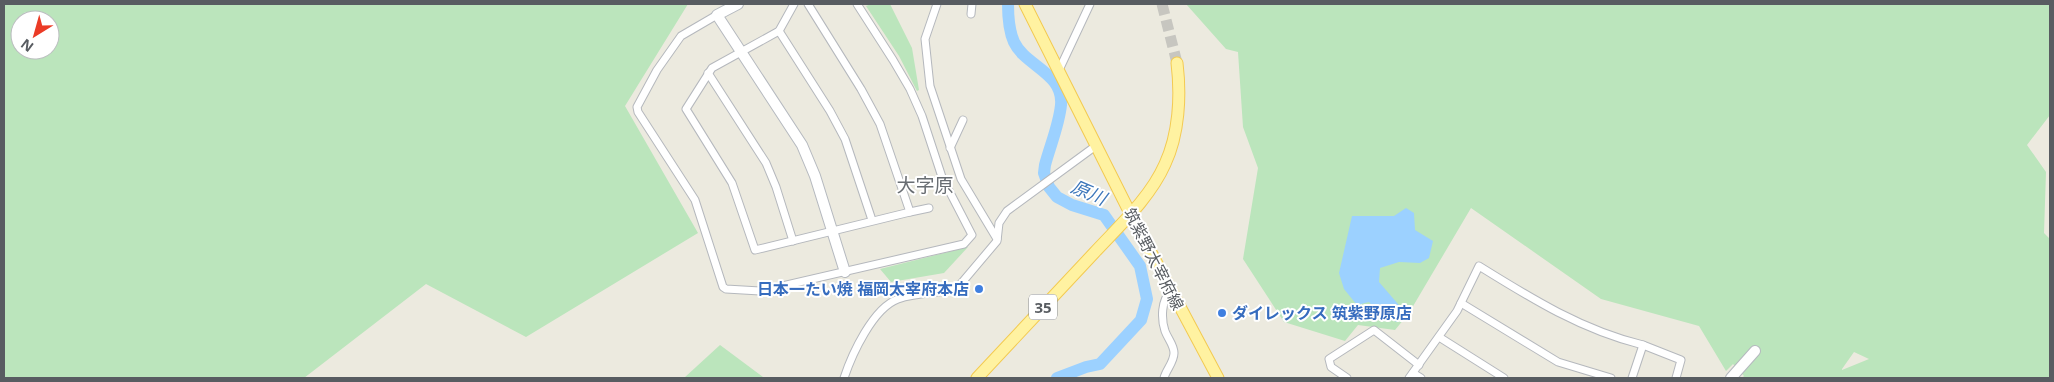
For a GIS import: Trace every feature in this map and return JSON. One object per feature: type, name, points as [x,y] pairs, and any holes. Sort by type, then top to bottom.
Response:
[{"type":"main road","name":"筑紫野太宰府線","points":[[1025,4],[1097,145],[1126,217],[1171,291],[1218,378]]},
{"type":"main road","name":"35","points":[[977,378],[1110,236],[1159,176],[1172,145],[1178,107],[1179,80],[1177,63]]},
{"type":"street","points":[[738,4],[680,36],[657,70],[637,107],[638,112],[695,200],[723,287],[726,289],[767,290],[964,244],[972,235],[942,176],[922,116],[910,89],[894,60],[857,4]]},
{"type":"street","points":[[794,4],[779,31],[712,68],[686,109],[732,183],[755,250],[872,220],[929,208]]},
{"type":"street","points":[[808,4],[862,89],[880,124],[910,212]]},
{"type":"street","points":[[937,4],[925,39],[930,86],[961,179],[997,239]]},
{"type":"street","points":[[971,14],[972,4]]},
{"type":"street","points":[[1059,70],[1090,4]]},
{"type":"street","points":[[717,15],[802,145],[815,176],[845,272]]},
{"type":"street","points":[[779,31],[830,110],[845,139],[872,220]]},
{"type":"street","points":[[708,73],[766,163],[776,187],[793,241]]},
{"type":"street","points":[[950,148],[963,120]]},
{"type":"street","points":[[844,378],[848,364],[878,314],[897,299],[953,290],[959,286],[997,239],[1000,223],[1007,211],[1097,145]]},
{"type":"street","points":[[1421,378],[1411,376],[1461,303],[1479,266],[1525,295],[1583,326],[1618,339],[1643,345],[1681,360],[1676,378]]},
{"type":"street","points":[[1164,378],[1174,353],[1172,344],[1165,331],[1162,311],[1167,294],[1171,291]]},
{"type":"street","points":[[1461,303],[1558,362],[1611,378]]},
{"type":"street","points":[[1347,378],[1331,367],[1329,359],[1374,330],[1418,365]]},
{"type":"street","points":[[1439,337],[1504,378]]},
{"type":"street","points":[[1632,378],[1643,345]]},
{"type":"street","points":[[1732,378],[1755,350]]},
{"type":"green space","points":[[4,4],[688,4],[625,106],[698,233],[526,337],[426,284],[304,378],[4,378]]},
{"type":"green space","points":[[871,4],[890,4],[912,48],[919,90],[917,91],[899,56],[866,6]]},
{"type":"green space","points":[[1186,4],[2050,4],[2050,115],[2027,145],[2046,172],[2044,233],[2050,239],[2050,378],[1742,378],[1744,376],[1733,364],[1726,371],[1699,326],[1601,299],[1471,208],[1409,313],[1395,330],[1358,325],[1345,341],[1284,322],[1243,259],[1258,168],[1243,127],[1238,52],[1226,49]],"holes":[[[1854,352],[1869,359],[1842,370]]]},
{"type":"green space","points":[[968,247],[944,273],[891,282],[880,269]]},
{"type":"green space","points":[[720,345],[763,377],[684,378]]},
{"type":"water","points":[[1406,208],[1414,213],[1415,230],[1433,241],[1429,258],[1420,263],[1399,262],[1380,268],[1379,282],[1404,311],[1397,322],[1381,315],[1369,302],[1357,305],[1344,289],[1339,273],[1352,216],[1394,216]]},
{"type":"waterway","name":"原川","points":[[1008,4],[1009,23],[1014,42],[1026,57],[1050,77],[1060,94],[1060,113],[1044,173],[1049,187],[1057,197],[1072,205],[1104,215],[1140,266],[1147,299],[1141,320],[1100,364],[1057,378]]},
{"type":"tunnel","points":[[1162,4],[1177,63]]},
{"type":"place","name":"日本一たい焼 福岡太宰府本店","points":[[979,289]]},
{"type":"place","name":"ダイレックス 筑紫野原店","points":[[1222,313]]},
{"type":"district","name":"大字原","points":[[925,185]]}]
